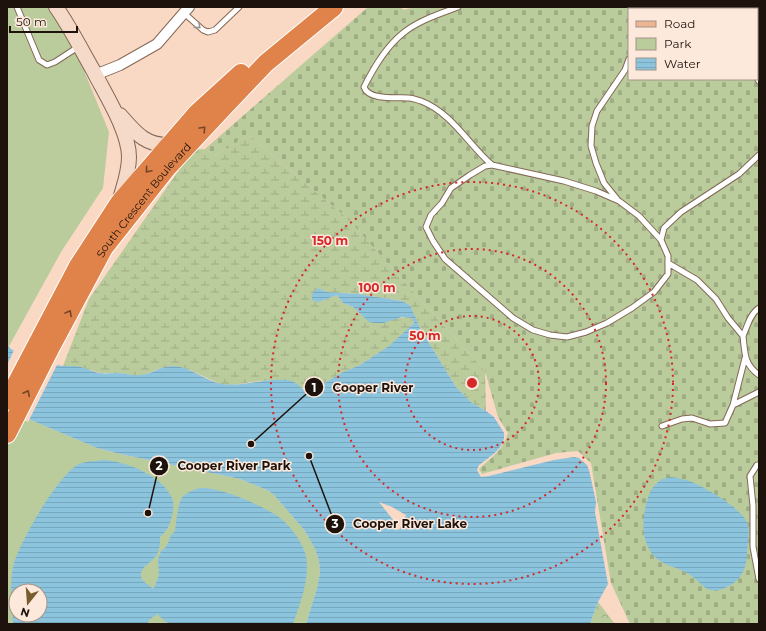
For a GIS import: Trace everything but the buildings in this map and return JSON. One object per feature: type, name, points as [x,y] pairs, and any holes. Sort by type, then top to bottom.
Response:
[{"type":"highway","name":"South Crescent Boulevard","points":[[8,431],[78,266],[119,203],[206,104],[279,38],[323,7]]},
{"type":"highway","name":"South Crescent Boulevard","points":[[7,401],[44,345],[104,248],[168,167],[266,63],[323,7]]},
{"type":"street","points":[[56,7],[67,22],[80,46],[112,106],[124,134],[129,156],[128,174],[119,203]]},
{"type":"street","points":[[95,75],[120,65],[157,44],[186,10]]},
{"type":"street","points":[[112,106],[131,128],[146,141],[154,144],[170,145]]},
{"type":"lane","points":[[17,7],[39,60],[47,65],[55,62],[80,46]]},
{"type":"lane","points":[[186,10],[203,30],[208,32],[215,30],[239,7]]},
{"type":"lane","points":[[458,7],[420,23],[401,34],[374,68],[364,87],[369,94],[380,98],[411,98],[435,109],[460,131],[492,165]]},
{"type":"lane","points":[[619,201],[596,191],[564,181],[492,165],[485,166],[451,188],[442,203],[431,215],[426,227],[432,242],[445,259],[513,318],[533,330],[550,335],[567,337],[586,332],[608,323],[654,292],[668,274],[668,256],[661,240],[639,216],[619,201],[604,183],[591,146],[592,126],[597,111],[626,70],[628,63]]},
{"type":"lane","points":[[661,240],[664,228],[681,212],[739,174],[759,155]]},
{"type":"lane","points":[[668,263],[697,280],[716,298],[728,318],[743,336]]},
{"type":"lane","points":[[662,426],[682,419],[692,418],[710,424],[725,423],[733,405],[745,358],[743,336],[748,321],[759,308]]},
{"type":"lane","points":[[745,358],[752,369],[759,375]]},
{"type":"lane","points":[[733,405],[759,392]]},
{"type":"lane","points":[[759,465],[757,465],[750,476],[753,506],[753,547],[759,579]]},
{"type":"green space","points":[[7,7],[56,7],[72,31],[85,73],[109,132],[103,188],[61,252],[8,348],[7,345]]},
{"type":"green space","points":[[368,7],[400,7],[404,10],[414,7],[686,7],[687,8],[628,8],[628,80],[758,80],[758,71],[759,72],[759,624],[630,624],[611,583],[591,463],[578,451],[556,453],[482,474],[479,469],[500,449],[508,433],[498,417],[485,371],[346,217],[248,135],[215,156],[205,149]]},
{"type":"green space","points":[[248,135],[346,217],[485,371],[486,411],[472,403],[456,387],[421,330],[410,305],[402,301],[358,294],[327,292],[318,288],[319,302],[337,295],[343,303],[353,307],[365,318],[394,319],[407,317],[412,318],[414,323],[390,346],[360,365],[343,372],[309,392],[287,380],[259,381],[232,385],[220,384],[190,370],[172,366],[138,376],[118,373],[101,373],[75,366],[63,366],[89,299],[193,150],[205,149],[215,156]]},
{"type":"green space","points":[[7,410],[97,448],[240,479],[267,490],[274,495],[305,531],[315,549],[319,561],[320,573],[317,588],[306,624],[7,624]]},
{"type":"green space","points":[[598,602],[615,624],[590,624]]},
{"type":"water","points":[[318,288],[327,292],[358,294],[402,301],[410,305],[421,330],[456,387],[472,403],[494,417],[504,433],[504,438],[500,448],[479,465],[477,470],[481,477],[554,460],[574,457],[579,458],[587,465],[596,502],[595,512],[608,584],[598,602],[590,624],[306,624],[317,588],[320,573],[319,561],[315,549],[305,531],[274,495],[267,490],[240,479],[97,448],[7,410],[7,345],[17,353],[33,359],[63,366],[76,366],[99,373],[143,375],[165,367],[174,366],[186,369],[222,384],[230,385],[270,380],[286,380],[294,382],[309,392],[343,372],[360,365],[389,346],[414,323],[412,318],[402,317],[383,323],[369,322],[353,307],[343,303],[337,295],[319,302],[312,300],[312,294]],"holes":[[[379,502],[406,515],[400,529],[397,530],[394,521]]]},
{"type":"water","points":[[103,460],[123,463],[154,478],[169,492],[173,501],[173,508],[169,525],[160,537],[158,552],[155,557],[143,568],[141,576],[142,580],[152,588],[154,588],[159,575],[158,559],[161,551],[165,548],[171,535],[175,531],[181,499],[183,496],[195,489],[211,489],[230,494],[251,502],[280,518],[296,535],[302,545],[306,558],[306,577],[299,607],[293,624],[172,624],[166,622],[157,614],[149,620],[148,624],[13,624],[48,623],[48,583],[12,583],[12,570],[24,539],[51,494],[70,470],[79,464]]},
{"type":"water","points":[[671,477],[689,481],[713,493],[731,505],[745,519],[748,525],[749,533],[744,570],[736,581],[727,587],[720,590],[710,590],[689,574],[658,559],[649,549],[644,534],[644,514],[648,499],[653,487],[657,483]]},
{"type":"pier","points":[[14,350],[28,356],[58,363],[28,422],[7,412],[7,365]]},
{"type":"place","name":"Cooper River","points":[[251,444]]},
{"type":"place","name":"Cooper River Lake","points":[[309,456]]},
{"type":"place","name":"Cooper River Park","points":[[148,513]]}]
